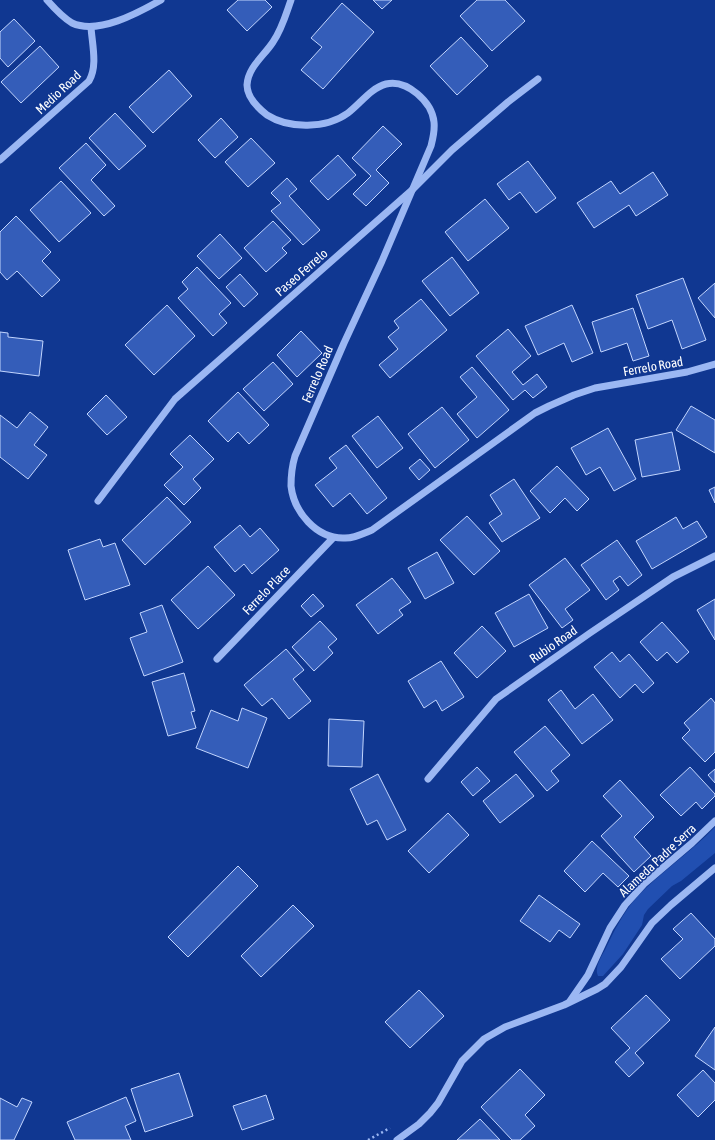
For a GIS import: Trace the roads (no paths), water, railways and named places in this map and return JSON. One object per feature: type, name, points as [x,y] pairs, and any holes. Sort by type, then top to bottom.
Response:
[{"type":"street","points":[[47,0],[56,11],[72,23],[91,27],[105,26],[162,0]]},
{"type":"street","name":"Ferrelo Road","points":[[291,0],[282,26],[274,42],[253,66],[249,76],[247,86],[250,95],[263,112],[282,122],[304,125],[326,123],[346,114],[379,87],[388,84],[398,84],[408,87],[424,101],[430,110],[434,121],[434,132],[431,146],[382,261],[295,456],[292,466],[292,486],[297,506],[309,523],[317,531],[333,538],[344,539],[355,537],[372,530],[535,413],[562,400],[595,388],[687,372],[715,364]]},
{"type":"street","name":"Medio Road","points":[[0,160],[89,81],[93,75],[94,67],[91,27]]},
{"type":"street","name":"Paseo Ferrelo","points":[[98,501],[175,399],[411,191],[452,150],[508,102],[538,79]]},
{"type":"street","name":"Ferrelo Place","points":[[216,659],[333,538]]},
{"type":"street","name":"Rubio Road","points":[[428,779],[496,699],[673,577],[715,556]]},
{"type":"street","name":"Alameda Padre Serra","points":[[570,1001],[588,975],[610,928],[625,905],[645,883],[692,843],[715,821]]},
{"type":"street","name":"Alameda Padre Serra","points":[[397,1140],[430,1113],[438,1103],[462,1061],[484,1039],[505,1027],[545,1013],[605,984],[621,968],[652,923],[715,868]]},
{"type":"street","points":[[408,1132],[408,1140]]}]
